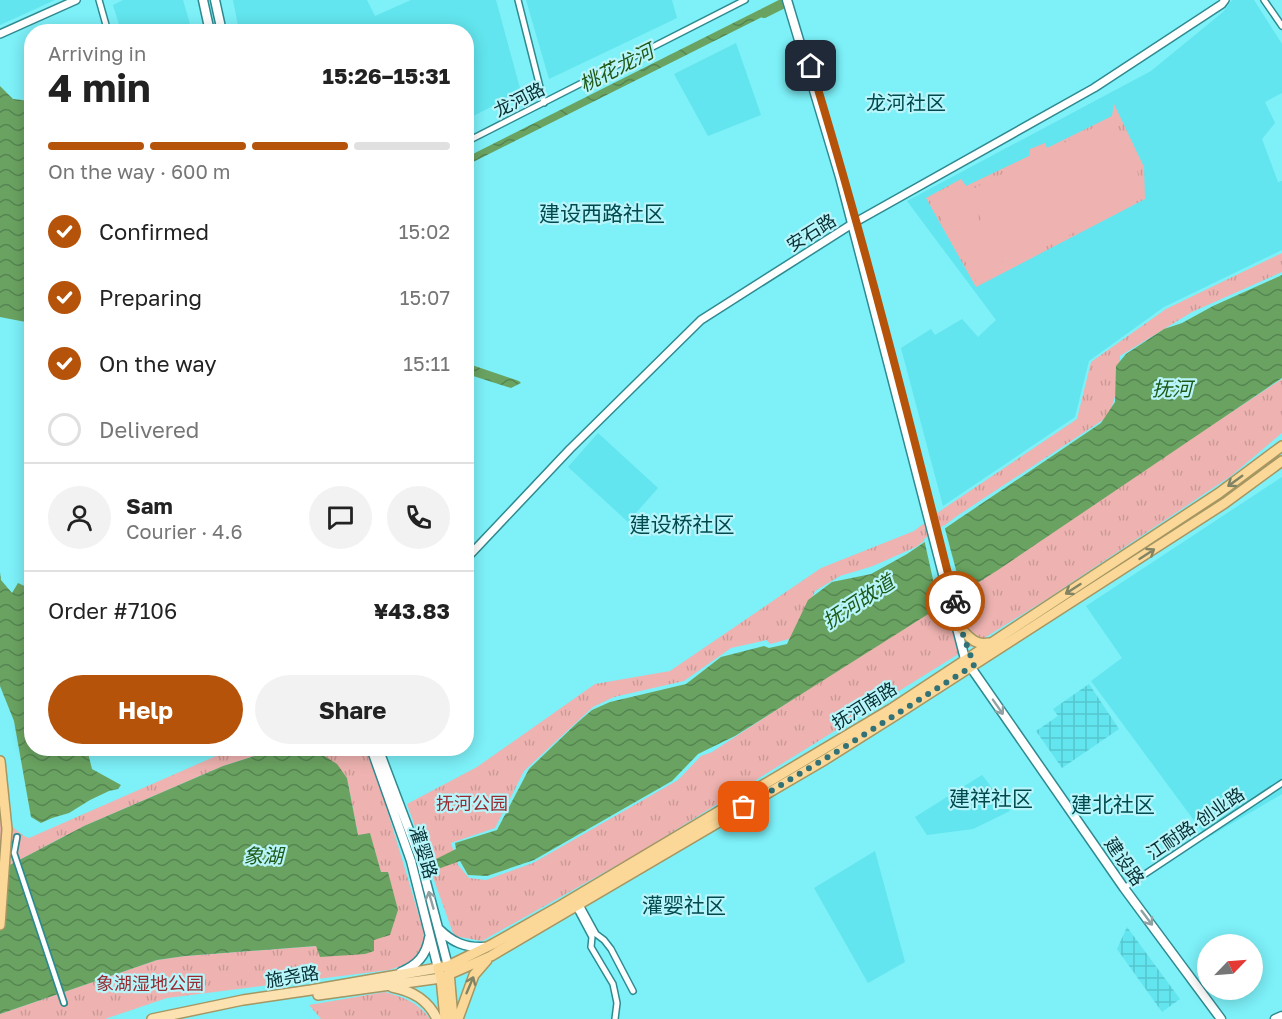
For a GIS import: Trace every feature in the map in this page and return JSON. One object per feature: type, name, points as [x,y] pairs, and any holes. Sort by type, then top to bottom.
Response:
[{"type":"highway","name":"抚河南路","points":[[444,972],[489,952],[577,904],[826,759],[970,662],[991,642],[1219,493],[1282,446]]},
{"type":"highway","name":"抚河南路","points":[[489,952],[560,906],[970,662],[1281,466]]},
{"type":"highway","points":[[959,630],[982,644],[991,642]]},
{"type":"highway","points":[[0,761],[7,829],[0,925]]},
{"type":"highway","points":[[458,1019],[474,975],[489,952]]},
{"type":"highway","points":[[444,972],[444,1019]]},
{"type":"highway","points":[[444,972],[453,1019]]},
{"type":"main road","points":[[203,0],[208,24]]},
{"type":"main road","points":[[215,0],[220,24]]},
{"type":"main road","points":[[787,0],[854,222]]},
{"type":"main road","points":[[792,0],[844,176],[854,222]]},
{"type":"main road","name":"建设路","points":[[854,222],[959,630],[970,662],[1124,888],[1219,1019]]},
{"type":"main road","name":"灌婴路","points":[[374,756],[411,861],[430,935],[444,972]]},
{"type":"main road","name":"灌婴路","points":[[381,756],[420,859],[439,928],[444,972]]},
{"type":"main road","points":[[439,928],[453,941],[489,952]]},
{"type":"main road","points":[[383,982],[421,960],[428,947],[430,935]]},
{"type":"main road","name":"施尧路","points":[[177,1019],[245,1005],[444,972]]},
{"type":"main road","points":[[383,982],[422,999],[431,1007],[437,1019]]},
{"type":"main road","name":"施尧路","points":[[152,1019],[243,1000],[383,982]]},
{"type":"main road","points":[[1275,1019],[1282,1016]]},
{"type":"street","points":[[0,34],[76,0]]},
{"type":"street","points":[[99,0],[106,24]]},
{"type":"street","points":[[518,0],[544,103]]},
{"type":"street","name":"龙河路","points":[[474,138],[745,0]]},
{"type":"street","name":"安石路","points":[[474,551],[570,449],[701,320],[854,222],[1094,88],[1225,0]]},
{"type":"street","points":[[1264,0],[1282,26]]},
{"type":"street","name":"江耐路·创业路","points":[[1124,888],[1282,783]]},
{"type":"street","points":[[17,837],[14,853],[63,1003]]},
{"type":"street","points":[[577,904],[596,934],[611,949],[633,991]]},
{"type":"street","points":[[577,904],[592,937],[591,947],[614,984],[617,1003],[615,1019]]},
{"type":"shaded area","points":[[0,0],[55,0],[0,25]]},
{"type":"shaded area","points":[[123,0],[183,0],[190,24],[119,24],[113,5]]},
{"type":"shaded area","points":[[233,0],[367,0],[375,16],[411,0],[496,0],[521,92],[474,116],[474,24],[238,24]]},
{"type":"shaded area","points":[[526,0],[672,0],[677,18],[549,79]]},
{"type":"shaded area","points":[[1232,0],[1254,0],[1282,44],[1282,93],[1265,102],[1275,123],[1262,139],[1278,182],[1282,181],[1282,250],[1164,307],[1089,361],[1075,417],[943,506],[901,348],[931,329],[935,335],[962,319],[978,337],[996,320],[907,201],[1151,71],[1223,12]]},
{"type":"shaded area","points":[[736,43],[761,115],[708,136],[674,74]]},
{"type":"shaded area","points":[[598,433],[658,488],[628,522],[568,467]]},
{"type":"shaded area","points":[[1282,477],[1282,794],[1207,838],[1091,681],[1122,658],[1086,606]]},
{"type":"shaded area","points":[[1089,684],[1119,729],[1062,768],[1036,731],[1058,716],[1053,709]]},
{"type":"shaded area","points":[[982,775],[1010,811],[973,829],[927,835],[915,817]]},
{"type":"shaded area","points":[[875,851],[905,962],[868,983],[814,888]]},
{"type":"shaded area","points":[[1127,927],[1180,999],[1162,1012],[1117,949]]},
{"type":"green space","points":[[1114,104],[1144,167],[1145,199],[976,287],[926,198],[961,179],[966,186],[1029,156],[1030,149],[1045,143],[1047,148],[1112,116]]},
{"type":"green space","points":[[1101,124],[1105,132],[1114,136],[1129,149],[1138,174],[1132,197],[1122,210],[1033,252],[1011,253],[996,247],[967,192]]},
{"type":"green space","points":[[958,182],[1006,268],[978,284],[929,197]]},
{"type":"green space","name":"抚河公园","points":[[1282,253],[1282,272],[1192,312],[1120,356],[1120,380],[1109,416],[957,516],[916,547],[873,566],[840,576],[815,591],[793,638],[770,644],[767,640],[731,648],[684,681],[614,697],[593,707],[524,771],[495,828],[451,843],[458,865],[469,878],[486,880],[533,863],[678,780],[701,756],[712,752],[1282,379],[1282,433],[1231,476],[1047,599],[637,854],[482,941],[454,936],[407,804],[477,767],[595,684],[670,671],[821,568],[914,531],[1077,419],[1091,362],[1166,309]]},
{"type":"green space","points":[[216,756],[255,756],[223,766],[84,826],[6,867],[0,855],[0,809],[1,818],[29,838]]},
{"type":"green space","name":"象湖湿地公园","points":[[324,756],[371,756],[425,936],[420,950],[413,959],[389,970],[167,998],[105,1019],[0,1019],[0,1014],[157,960],[317,946],[321,957],[374,940],[391,885],[388,872],[381,873],[370,834],[358,835],[347,778]]},
{"type":"green space","points":[[385,992],[410,1001],[430,1019],[321,1019],[309,1005]]},
{"type":"water","points":[[784,6],[474,161],[474,153],[759,10]]},
{"type":"water","points":[[0,86],[13,99],[24,100],[24,322],[0,317]]},
{"type":"water","name":"抚河","points":[[1282,275],[1282,378],[998,570],[735,736],[698,754],[672,781],[534,860],[487,876],[468,875],[460,861],[438,869],[436,859],[456,849],[455,843],[497,830],[529,769],[592,710],[610,702],[686,684],[721,657],[764,646],[769,648],[787,644],[808,600],[832,582],[871,574],[907,554],[1101,423],[1115,402],[1116,366],[1126,354],[1164,329],[1182,323],[1213,306]]},
{"type":"water","points":[[474,366],[521,383],[511,388],[474,376]]},
{"type":"water","points":[[0,572],[1,580],[12,593],[18,583],[24,586],[24,756],[89,756],[92,769],[121,785],[118,789],[90,800],[69,813],[41,823],[31,817],[14,721],[0,686]]},
{"type":"water","name":"象湖","points":[[255,756],[325,756],[337,764],[347,778],[358,835],[370,833],[381,872],[388,872],[398,910],[390,935],[374,940],[374,951],[365,954],[320,957],[316,946],[157,960],[0,1014],[0,855],[6,867],[84,826],[223,766]]},
{"type":"pier","points":[[944,525],[963,596],[940,611],[924,539]]},
{"type":"waterway","name":"桃花龙河","points":[[764,13],[782,4]]},
{"type":"way so far","points":[[744,807],[843,748],[974,665],[961,629],[955,601]]},
{"type":"district","name":"龙河社区","points":[[906,102]]},
{"type":"district","name":"建设西路社区","points":[[602,213]]},
{"type":"district","name":"建设桥社区","points":[[682,524]]},
{"type":"district","name":"建祥社区","points":[[991,798]]},
{"type":"district","name":"建北社区","points":[[1113,804]]},
{"type":"district","name":"灌婴社区","points":[[684,905]]},
{"type":"route","points":[[811,66],[844,176],[955,601]]},
{"type":"water label","name":"抚河故道","points":[[858,601]]}]
